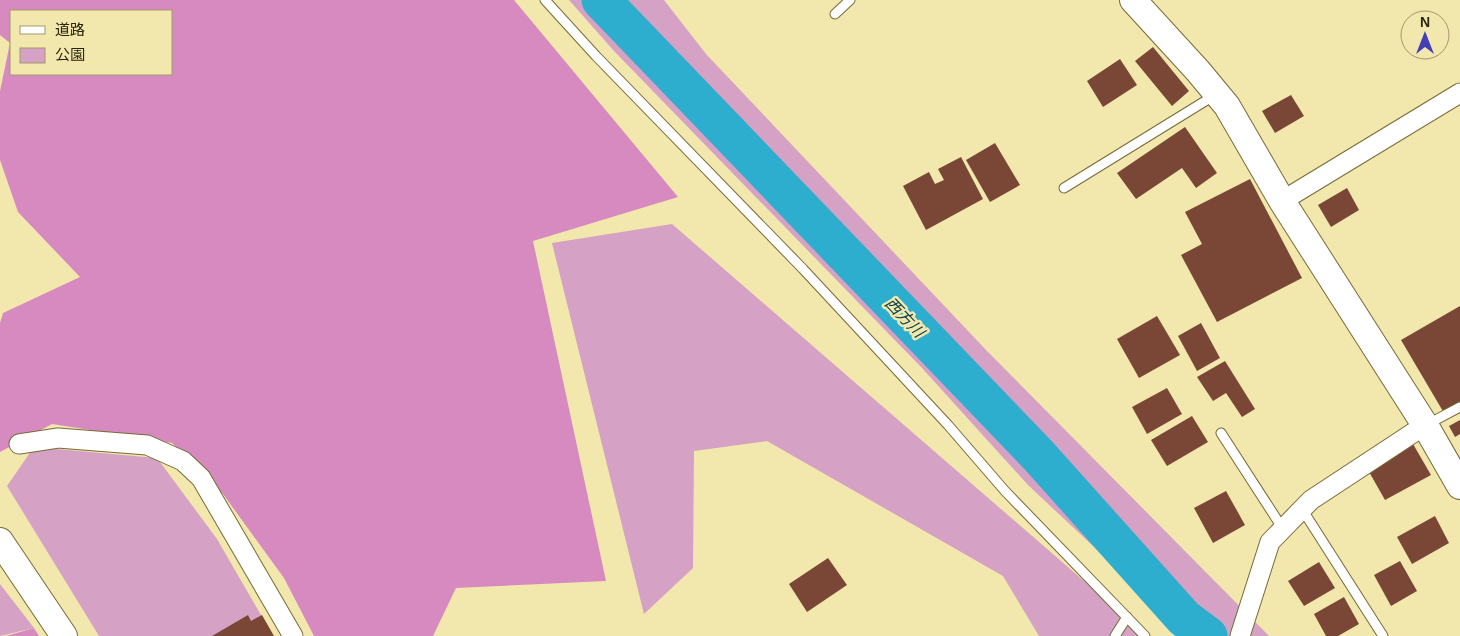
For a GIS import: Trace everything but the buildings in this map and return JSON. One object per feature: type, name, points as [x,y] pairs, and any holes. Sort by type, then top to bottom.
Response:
[{"type":"street","points":[[1133,0],[1227,106],[1282,201],[1425,426],[1460,486]]},
{"type":"street","points":[[1282,201],[1460,93]]},
{"type":"street","points":[[1240,636],[1270,542],[1310,500],[1425,426]]},
{"type":"street","points":[[19,444],[58,438],[147,445],[183,461],[201,478],[293,636]]},
{"type":"street","points":[[0,540],[64,636]]},
{"type":"lane","points":[[545,0],[596,56],[803,269],[948,425],[1005,491],[1145,636]]},
{"type":"lane","points":[[835,14],[850,0]]},
{"type":"lane","points":[[1064,188],[1217,94]]},
{"type":"lane","points":[[1425,426],[1460,407]]},
{"type":"lane","points":[[1221,433],[1283,529]]},
{"type":"lane","points":[[1302,509],[1383,636]]},
{"type":"lane","points":[[1115,636],[1127,617]]},
{"type":"green space","points":[[569,0],[664,0],[706,54],[987,351],[1269,636],[1189,636],[1028,485],[922,368],[614,51]]},
{"type":"green space","points":[[672,224],[1146,636],[1039,636],[1003,576],[767,441],[694,451],[693,568],[644,614],[552,243]]},
{"type":"green space","points":[[34,447],[157,458],[217,539],[273,636],[99,636],[7,486]]},
{"type":"green space","points":[[0,584],[34,628],[0,636]]},
{"type":"shaded area","points":[[0,0],[514,0],[678,197],[533,241],[606,581],[456,588],[433,636],[314,636],[284,578],[223,494],[172,443],[52,424],[0,452],[0,323],[3,313],[80,277],[18,212],[0,160],[0,91],[10,43],[0,35]]},
{"type":"shaded area","points":[[34,628],[39,636],[6,636]]},
{"type":"waterway","name":"西方川","points":[[601,0],[1038,455],[1184,618],[1208,636]]}]
